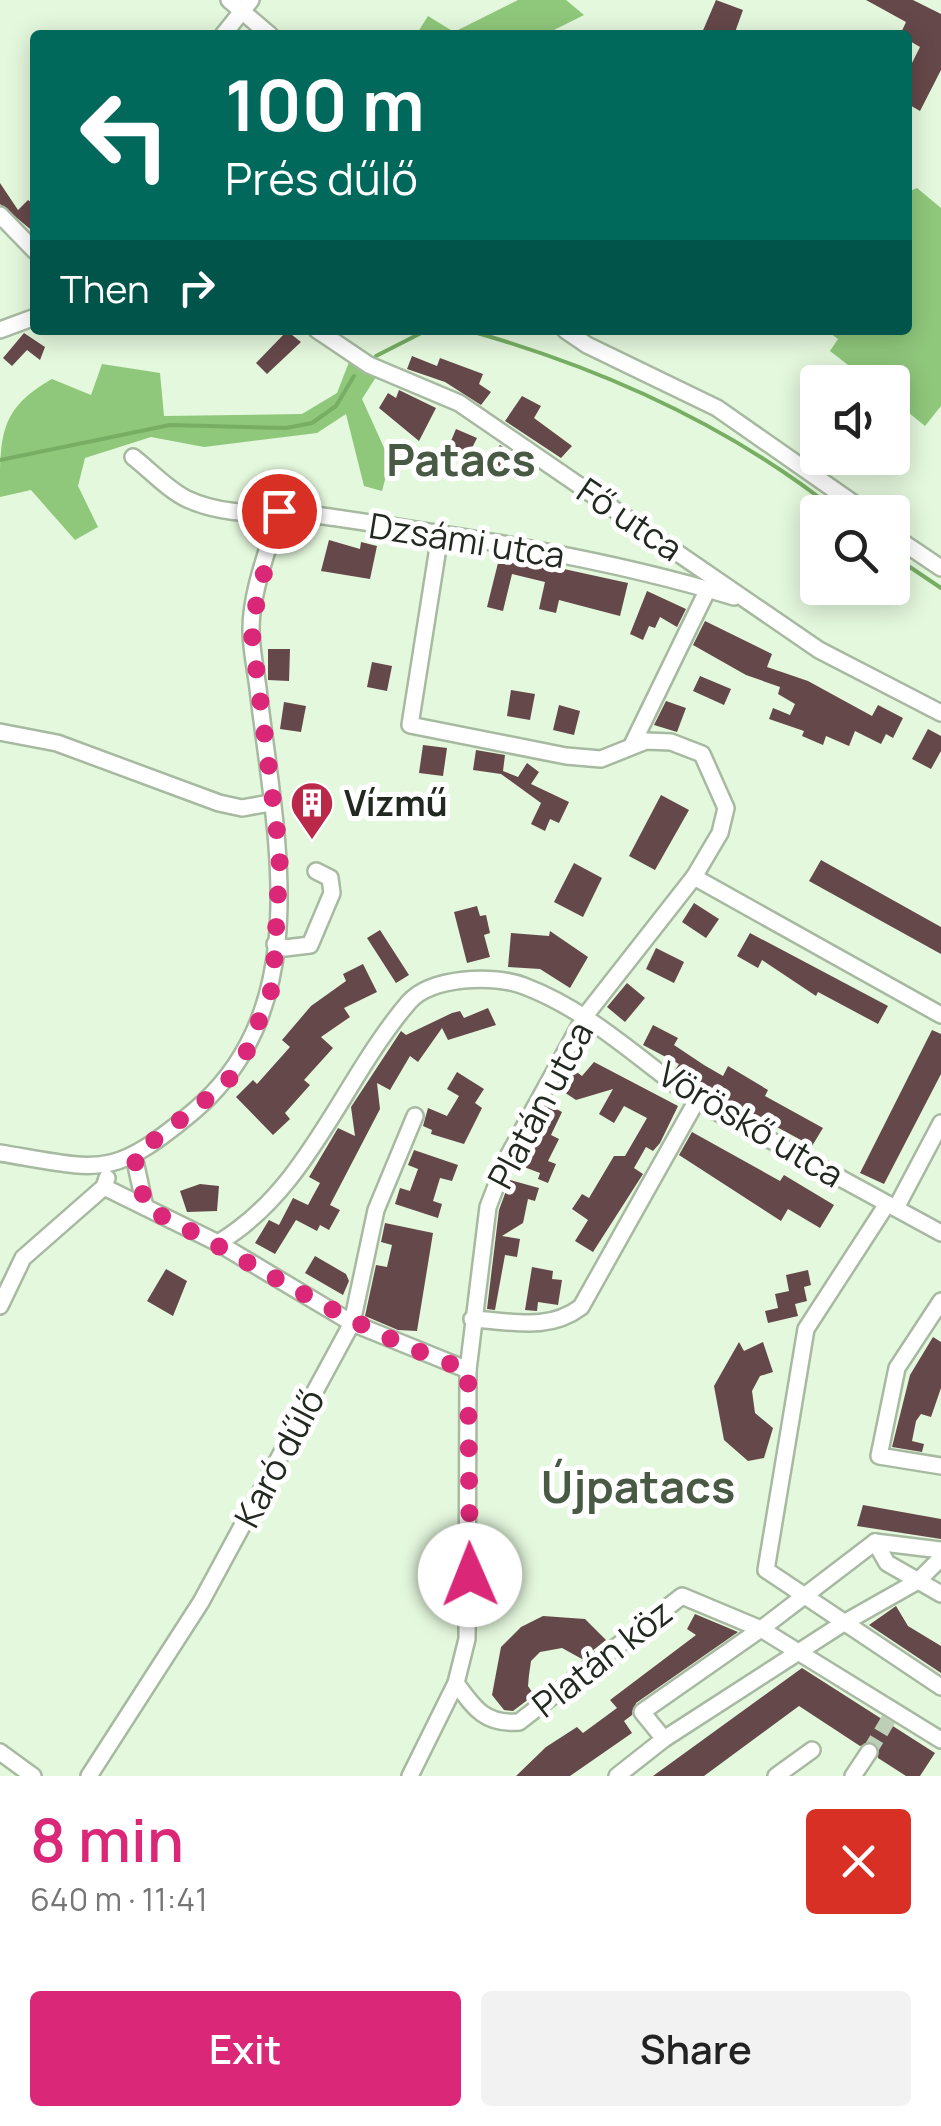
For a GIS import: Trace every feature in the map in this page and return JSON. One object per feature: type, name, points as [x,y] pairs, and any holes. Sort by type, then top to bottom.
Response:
[{"type":"street","points":[[227,30],[241,4],[265,30]]},
{"type":"street","points":[[0,215],[30,246]]},
{"type":"street","points":[[0,330],[30,319]]},
{"type":"street","name":"Fő utca","points":[[325,335],[369,364],[459,402],[819,650],[941,713]]},
{"type":"street","points":[[573,335],[717,408],[842,495]]},
{"type":"street","name":"Dzsámi utca","points":[[133,457],[186,499],[245,514],[279,511],[566,555],[752,603]]},
{"type":"street","points":[[0,1154],[91,1168],[134,1156],[226,1084],[247,1051],[273,986],[280,856],[270,803],[251,627],[279,511]]},
{"type":"street","points":[[440,535],[410,724],[601,760],[633,743],[708,589]]},
{"type":"street","points":[[910,547],[941,568]]},
{"type":"street","points":[[0,732],[57,743],[219,803],[242,808],[270,803]]},
{"type":"street","name":"Platán utca","points":[[410,1776],[456,1683],[468,1640],[468,1370],[488,1207],[506,1160],[586,1016],[694,876],[720,833],[726,808],[702,754],[671,742],[633,743]]},
{"type":"street","points":[[275,944],[285,948],[310,944],[316,934],[332,893],[330,878],[316,871]]},
{"type":"street","points":[[694,876],[941,1015]]},
{"type":"street","name":"Vöröskő utca","points":[[218,1243],[250,1224],[288,1181],[390,1024],[416,995],[442,984],[472,981],[520,984],[586,1016],[697,1100],[941,1233]]},
{"type":"street","points":[[472,1319],[544,1324],[562,1321],[581,1307],[697,1100]]},
{"type":"street","name":"Karó dűlő","points":[[89,1776],[202,1602],[352,1323],[376,1210],[416,1116]]},
{"type":"street","points":[[941,1123],[892,1206],[806,1329],[766,1570],[842,1624],[941,1686]]},
{"type":"street","points":[[134,1156],[146,1208]]},
{"type":"street","points":[[0,1306],[23,1258],[104,1187],[112,1165]]},
{"type":"street","points":[[104,1187],[218,1243],[352,1323],[468,1370]]},
{"type":"street","points":[[941,1301],[897,1368],[879,1456],[941,1466]]},
{"type":"street","points":[[875,1542],[887,1563],[941,1594]]},
{"type":"street","points":[[664,1739],[642,1712],[805,1598],[875,1542],[941,1550]]},
{"type":"street","points":[[617,1776],[664,1739],[796,1653],[918,1581],[941,1558]]},
{"type":"street","name":"Platán köz","points":[[456,1683],[477,1712],[496,1724],[519,1722],[682,1596],[761,1629]]},
{"type":"street","points":[[761,1629],[941,1740]]},
{"type":"street","points":[[776,1776],[812,1750]]},
{"type":"street","points":[[0,1752],[34,1776]]},
{"type":"street","points":[[853,1776],[868,1752]]},
{"type":"green space","points":[[518,0],[566,0],[584,15],[554,30],[458,30]]},
{"type":"green space","points":[[428,16],[451,30],[419,30]]},
{"type":"green space","points":[[917,188],[941,208],[941,406],[925,426],[910,414],[910,365],[848,365],[830,351],[838,339],[833,335],[912,335],[912,190]]},
{"type":"green space","points":[[349,362],[376,377],[362,399],[390,461],[382,491],[364,486],[346,414],[317,433],[204,447],[151,437],[85,458],[78,486],[98,527],[75,540],[31,490],[0,497],[6,425],[22,401],[52,379],[91,395],[102,364],[160,373],[164,416],[302,414],[337,393]]},
{"type":"building","points":[[716,0],[743,10],[736,30],[703,30]]},
{"type":"building","points":[[866,0],[913,0],[941,14],[941,70],[920,111],[912,106],[912,63],[920,47],[912,42],[912,30],[902,30],[906,22]]},
{"type":"building","points":[[0,183],[18,210],[30,201],[30,229],[0,204]]},
{"type":"building","points":[[24,333],[45,347],[40,360],[27,350],[12,366],[3,358]]},
{"type":"building","points":[[283,335],[292,335],[301,342],[267,374],[256,363]]},
{"type":"building","points":[[412,356],[437,366],[440,358],[483,374],[479,384],[491,392],[481,405],[445,382],[407,369]]},
{"type":"building","points":[[399,390],[436,408],[419,441],[379,408],[388,393],[396,398]]},
{"type":"building","points":[[522,396],[541,406],[534,418],[572,446],[561,458],[505,421]]},
{"type":"building","points":[[456,429],[477,438],[465,462],[446,453]]},
{"type":"building","points":[[500,445],[512,453],[493,480],[480,468]]},
{"type":"building","points":[[329,540],[360,549],[361,542],[377,546],[370,579],[321,571]]},
{"type":"building","points":[[500,555],[628,583],[620,616],[559,600],[556,613],[539,609],[545,582],[512,574],[503,611],[487,607]]},
{"type":"building","points":[[647,591],[686,609],[677,627],[660,617],[655,628],[649,626],[643,640],[630,634]]},
{"type":"building","points":[[705,621],[772,654],[767,667],[808,681],[872,716],[878,705],[903,718],[893,738],[886,734],[881,744],[855,731],[849,746],[826,736],[823,745],[802,736],[804,731],[769,719],[773,708],[790,715],[795,704],[778,694],[780,687],[746,675],[693,645]]},
{"type":"building","points":[[268,649],[290,649],[289,681],[268,680]]},
{"type":"building","points":[[372,662],[392,666],[387,691],[367,687]]},
{"type":"building","points":[[700,676],[731,689],[724,705],[693,691]]},
{"type":"building","points":[[511,690],[535,694],[530,720],[507,716]]},
{"type":"building","points":[[666,701],[686,708],[677,732],[654,725]]},
{"type":"building","points":[[284,702],[306,706],[301,732],[280,729]]},
{"type":"building","points":[[559,705],[580,711],[574,735],[553,730]]},
{"type":"building","points":[[928,729],[941,736],[941,751],[931,769],[912,759]]},
{"type":"building","points":[[423,745],[447,748],[443,776],[419,773]]},
{"type":"building","points":[[476,750],[505,755],[503,771],[518,777],[527,763],[539,772],[531,784],[569,802],[559,823],[550,819],[545,831],[531,824],[541,803],[501,774],[473,770]]},
{"type":"building","points":[[661,795],[689,810],[655,870],[629,856]]},
{"type":"building","points":[[821,860],[941,927],[941,954],[809,881]]},
{"type":"building","points":[[574,863],[602,878],[583,917],[554,902]]},
{"type":"building","points":[[694,903],[719,919],[706,938],[682,922]]},
{"type":"building","points":[[477,906],[480,916],[486,915],[490,933],[484,935],[490,957],[467,963],[454,912]]},
{"type":"building","points":[[380,930],[409,975],[396,983],[367,938]]},
{"type":"building","points":[[550,931],[588,957],[570,988],[540,969],[508,967],[511,933],[549,936]]},
{"type":"building","points":[[750,933],[888,1006],[878,1024],[818,992],[816,996],[762,960],[758,968],[737,956]]},
{"type":"building","points":[[656,948],[684,962],[674,983],[646,969]]},
{"type":"building","points":[[363,964],[377,992],[344,1008],[350,1017],[321,1037],[333,1048],[304,1080],[310,1085],[285,1113],[290,1119],[273,1135],[236,1097],[253,1080],[257,1084],[290,1047],[282,1040],[311,1006],[346,981],[343,974]]},
{"type":"building","points":[[627,983],[645,998],[625,1022],[607,1007]]},
{"type":"building","points":[[488,1008],[496,1025],[448,1040],[442,1028],[418,1062],[410,1056],[390,1090],[377,1083],[380,1109],[330,1205],[340,1210],[329,1230],[320,1225],[317,1231],[296,1220],[275,1254],[255,1243],[269,1220],[279,1225],[293,1198],[308,1205],[320,1183],[309,1177],[338,1128],[355,1136],[351,1107],[401,1031],[406,1035],[452,1013],[460,1011],[464,1018]]},
{"type":"building","points":[[653,1025],[678,1038],[674,1045],[704,1065],[723,1076],[728,1066],[768,1090],[765,1096],[823,1128],[812,1146],[681,1075],[675,1070],[679,1064],[643,1045]]},
{"type":"building","points":[[932,1030],[941,1034],[941,1074],[884,1184],[860,1173]]},
{"type":"building","points":[[594,1062],[678,1106],[660,1143],[653,1151],[646,1147],[634,1168],[643,1174],[593,1252],[575,1241],[588,1220],[572,1209],[582,1194],[589,1198],[614,1156],[625,1156],[647,1118],[624,1106],[614,1123],[599,1114],[613,1089],[576,1100],[558,1088],[570,1067],[582,1076]]},
{"type":"building","points":[[457,1072],[484,1089],[475,1103],[482,1108],[464,1144],[431,1134],[432,1130],[423,1126],[428,1108],[447,1116],[459,1096],[447,1089]]},
{"type":"building","points":[[549,1105],[562,1112],[551,1135],[559,1139],[548,1161],[556,1164],[548,1183],[538,1179],[540,1173],[516,1164]]},
{"type":"building","points":[[692,1132],[780,1181],[784,1175],[834,1205],[820,1228],[788,1209],[781,1221],[679,1155]]},
{"type":"building","points":[[414,1150],[458,1165],[452,1181],[440,1178],[433,1201],[442,1204],[438,1218],[395,1204],[400,1188],[410,1191],[418,1169],[408,1165]]},
{"type":"building","points":[[510,1180],[539,1188],[535,1201],[528,1199],[523,1223],[502,1236],[520,1239],[517,1257],[505,1255],[495,1310],[487,1309],[499,1210]]},
{"type":"building","points":[[200,1184],[219,1186],[217,1211],[187,1212],[180,1191]]},
{"type":"building","points":[[385,1223],[433,1233],[417,1331],[398,1330],[365,1316],[376,1265],[387,1267],[392,1245],[381,1242]]},
{"type":"building","points":[[315,1256],[346,1274],[349,1281],[343,1295],[305,1273]]},
{"type":"building","points":[[532,1267],[553,1271],[552,1279],[562,1280],[558,1305],[538,1302],[537,1311],[525,1310]]},
{"type":"building","points":[[166,1269],[187,1281],[173,1316],[147,1301]]},
{"type":"building","points":[[808,1270],[811,1285],[804,1287],[807,1301],[795,1304],[798,1316],[768,1323],[765,1311],[778,1308],[775,1294],[789,1291],[786,1275]]},
{"type":"building","points":[[933,1337],[941,1342],[941,1388],[931,1417],[921,1414],[916,1421],[912,1441],[924,1444],[922,1452],[892,1447],[910,1375]]},
{"type":"building","points":[[739,1342],[744,1351],[763,1342],[773,1372],[760,1376],[752,1391],[755,1413],[773,1428],[764,1458],[748,1461],[724,1440],[714,1386]]},
{"type":"building","points":[[863,1505],[941,1519],[941,1539],[857,1526]]},
{"type":"building","points":[[896,1606],[908,1626],[941,1646],[941,1673],[869,1625]]},
{"type":"building","points":[[695,1614],[738,1632],[636,1703],[632,1715],[624,1721],[632,1733],[570,1776],[516,1776],[546,1747],[577,1727],[583,1733],[617,1708],[610,1700],[696,1635],[687,1629]]},
{"type":"building","points":[[543,1616],[585,1619],[606,1640],[582,1659],[562,1648],[540,1652],[531,1661],[529,1675],[528,1686],[534,1695],[513,1711],[504,1710],[492,1695],[501,1647],[521,1627]]},
{"type":"building","points":[[802,1668],[935,1753],[920,1776],[906,1776],[878,1758],[874,1742],[860,1746],[799,1706],[704,1776],[653,1776]]},
{"type":"waterway","points":[[376,356],[417,335]]},
{"type":"waterway","points":[[484,335],[566,362],[662,402],[753,452],[816,495]]},
{"type":"waterway","points":[[0,460],[170,425],[286,428],[312,423],[336,406],[354,376]]},
{"type":"waterway","points":[[910,567],[941,588]]},
{"type":"tunnel","points":[[869,1752],[893,1712]]},
{"type":"place","name":"Vízmű","points":[[312,841]]},
{"type":"district","name":"Patacs","points":[[461,459]]},
{"type":"district","name":"Újpatacs","points":[[638,1486]]},
{"type":"route","points":[[279,511],[251,627],[270,803],[280,856],[273,986],[247,1051],[226,1084],[134,1156],[137,1182],[146,1208],[218,1243],[352,1323],[410,1350],[468,1370],[470,1575]]}]
